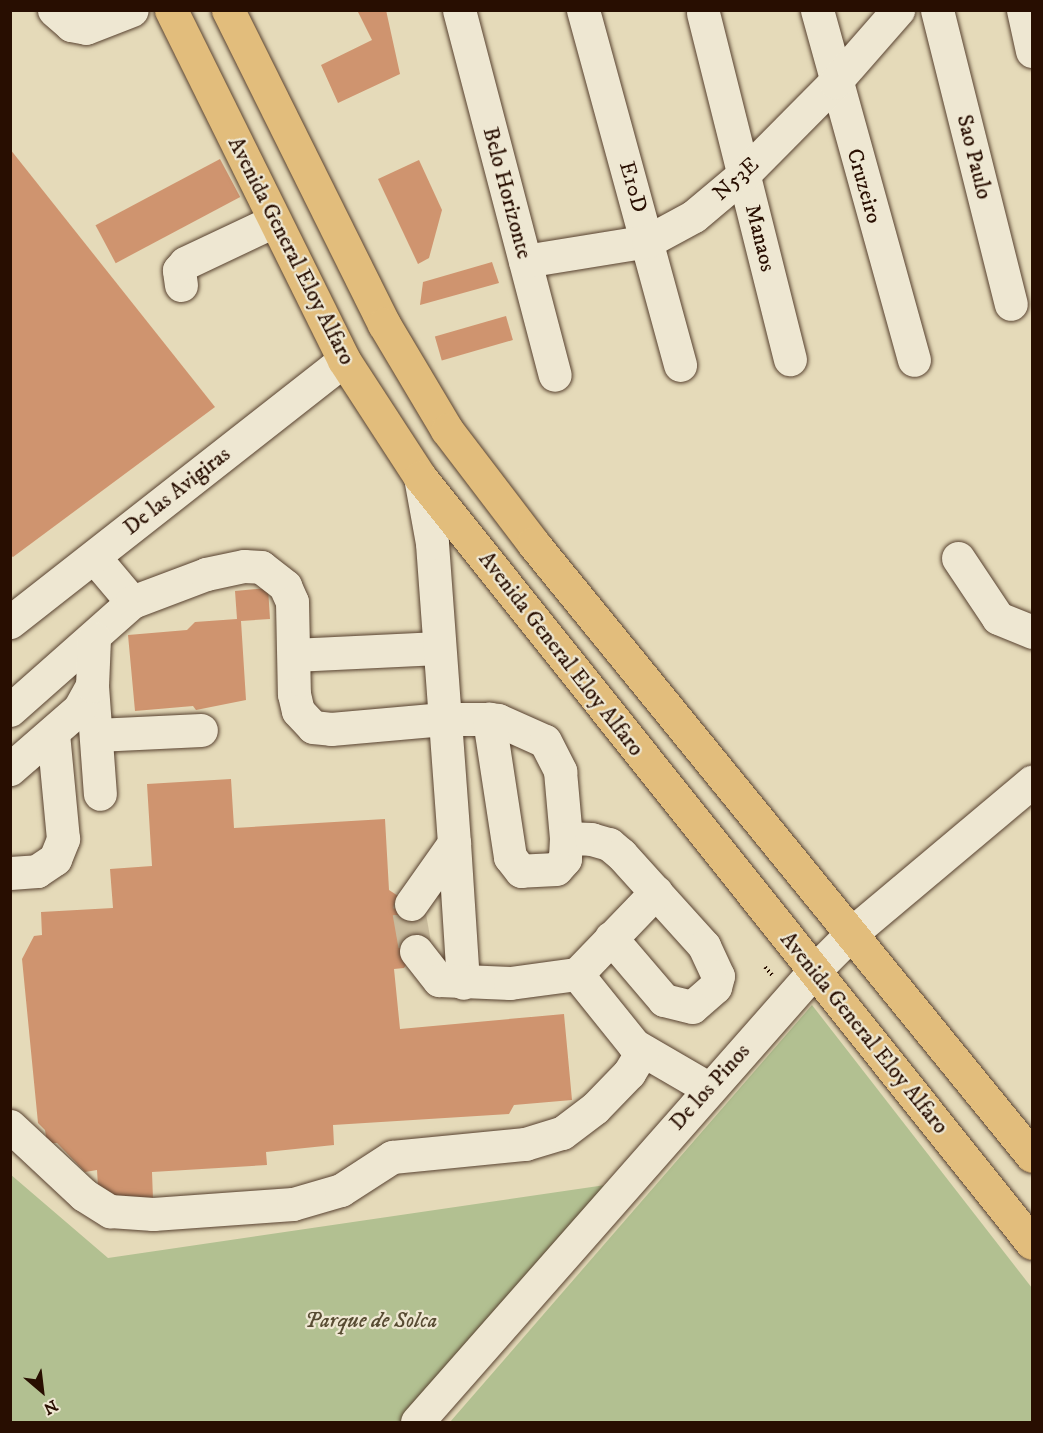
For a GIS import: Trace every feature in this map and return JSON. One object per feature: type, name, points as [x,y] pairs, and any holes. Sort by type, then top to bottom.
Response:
[{"type":"main road","name":"Avenida General Eloy Alfaro","points":[[171,10],[344,360],[420,477],[1032,1243]]},
{"type":"main road","name":"Avenida General Eloy Alfaro","points":[[228,10],[384,324],[447,430],[533,543],[853,932],[1032,1156]]},
{"type":"street","points":[[54,10],[71,24],[86,27],[132,10]]},
{"type":"street","name":"Belo Horizonte","points":[[459,10],[555,375]]},
{"type":"street","name":"E10D","points":[[583,10],[648,241],[680,365]]},
{"type":"street","name":"Cruzeiro","points":[[817,10],[835,82],[914,360]]},
{"type":"street","name":"N53E","points":[[525,261],[648,241],[694,216],[744,174],[835,82],[898,10]]},
{"type":"street","name":"Sao Paulo","points":[[937,10],[1011,304]]},
{"type":"street","points":[[1023,10],[1032,51]]},
{"type":"street","name":"Manaos","points":[[703,13],[790,359]]},
{"type":"street","points":[[181,285],[179,270],[185,262],[274,221]]},
{"type":"street","name":"De las Avigiras","points":[[10,622],[344,360]]},
{"type":"street","points":[[420,477],[432,543],[463,983]]},
{"type":"street","points":[[94,557],[132,602]]},
{"type":"street","points":[[958,558],[998,618],[1032,632]]},
{"type":"street","points":[[10,710],[132,602],[206,574],[261,567],[285,586],[292,603],[298,711],[313,727],[331,729],[444,719],[489,719],[518,725],[545,741],[554,752],[560,771],[566,838],[565,859],[556,869],[530,873],[515,866],[506,843],[489,719]]},
{"type":"street","points":[[93,638],[92,686],[100,794]]},
{"type":"street","points":[[294,655],[438,648]]},
{"type":"street","points":[[10,770],[79,709],[92,686]]},
{"type":"street","points":[[96,735],[201,730]]},
{"type":"street","points":[[10,873],[37,871],[55,859],[63,839],[53,733]]},
{"type":"street","name":"De los Pinos","points":[[417,1422],[708,1088],[814,971],[853,932],[1032,782]]},
{"type":"street","points":[[566,838],[609,844],[704,946],[714,963],[718,976],[706,998],[692,1007],[664,1000],[611,938]]},
{"type":"street","points":[[411,904],[454,843]]},
{"type":"street","points":[[416,951],[439,980],[463,983],[510,983],[577,974],[656,892]]},
{"type":"street","points":[[577,974],[642,1051],[708,1088]]},
{"type":"street","points":[[10,1126],[84,1195],[110,1211],[153,1214],[293,1204],[341,1190],[392,1156],[525,1144],[562,1133],[596,1108],[629,1073],[642,1051]]},
{"type":"green space","points":[[812,1005],[1032,1288],[1032,1422],[450,1422]]},
{"type":"green space","name":"Parque de Solca","points":[[10,1174],[108,1258],[626,1182],[417,1422],[11,1422]]},
{"type":"building","points":[[357,10],[386,10],[400,74],[338,103],[321,65],[372,40]]},
{"type":"building","points":[[10,149],[215,407],[13,557],[10,555]]},
{"type":"building","points":[[220,159],[240,197],[116,263],[96,225]]},
{"type":"building","points":[[419,160],[442,210],[429,258],[418,264],[378,179]]},
{"type":"building","points":[[492,262],[499,283],[420,305],[423,282]]},
{"type":"building","points":[[506,316],[513,340],[442,360],[435,336]]},
{"type":"building","points":[[268,588],[270,619],[241,621],[246,700],[196,710],[193,706],[135,711],[128,635],[187,630],[195,622],[237,619],[235,591]]},
{"type":"building","points":[[231,779],[234,828],[385,819],[389,890],[421,911],[424,939],[404,968],[394,969],[400,1029],[564,1014],[572,1100],[514,1105],[509,1114],[333,1125],[334,1145],[266,1152],[267,1165],[152,1172],[153,1199],[99,1203],[97,1170],[85,1172],[57,1143],[47,1143],[45,1130],[38,1123],[22,959],[34,936],[42,935],[41,912],[113,908],[110,869],[152,866],[147,784]]},
{"type":"tunnel","points":[[411,904],[409,912],[416,951]]}]
